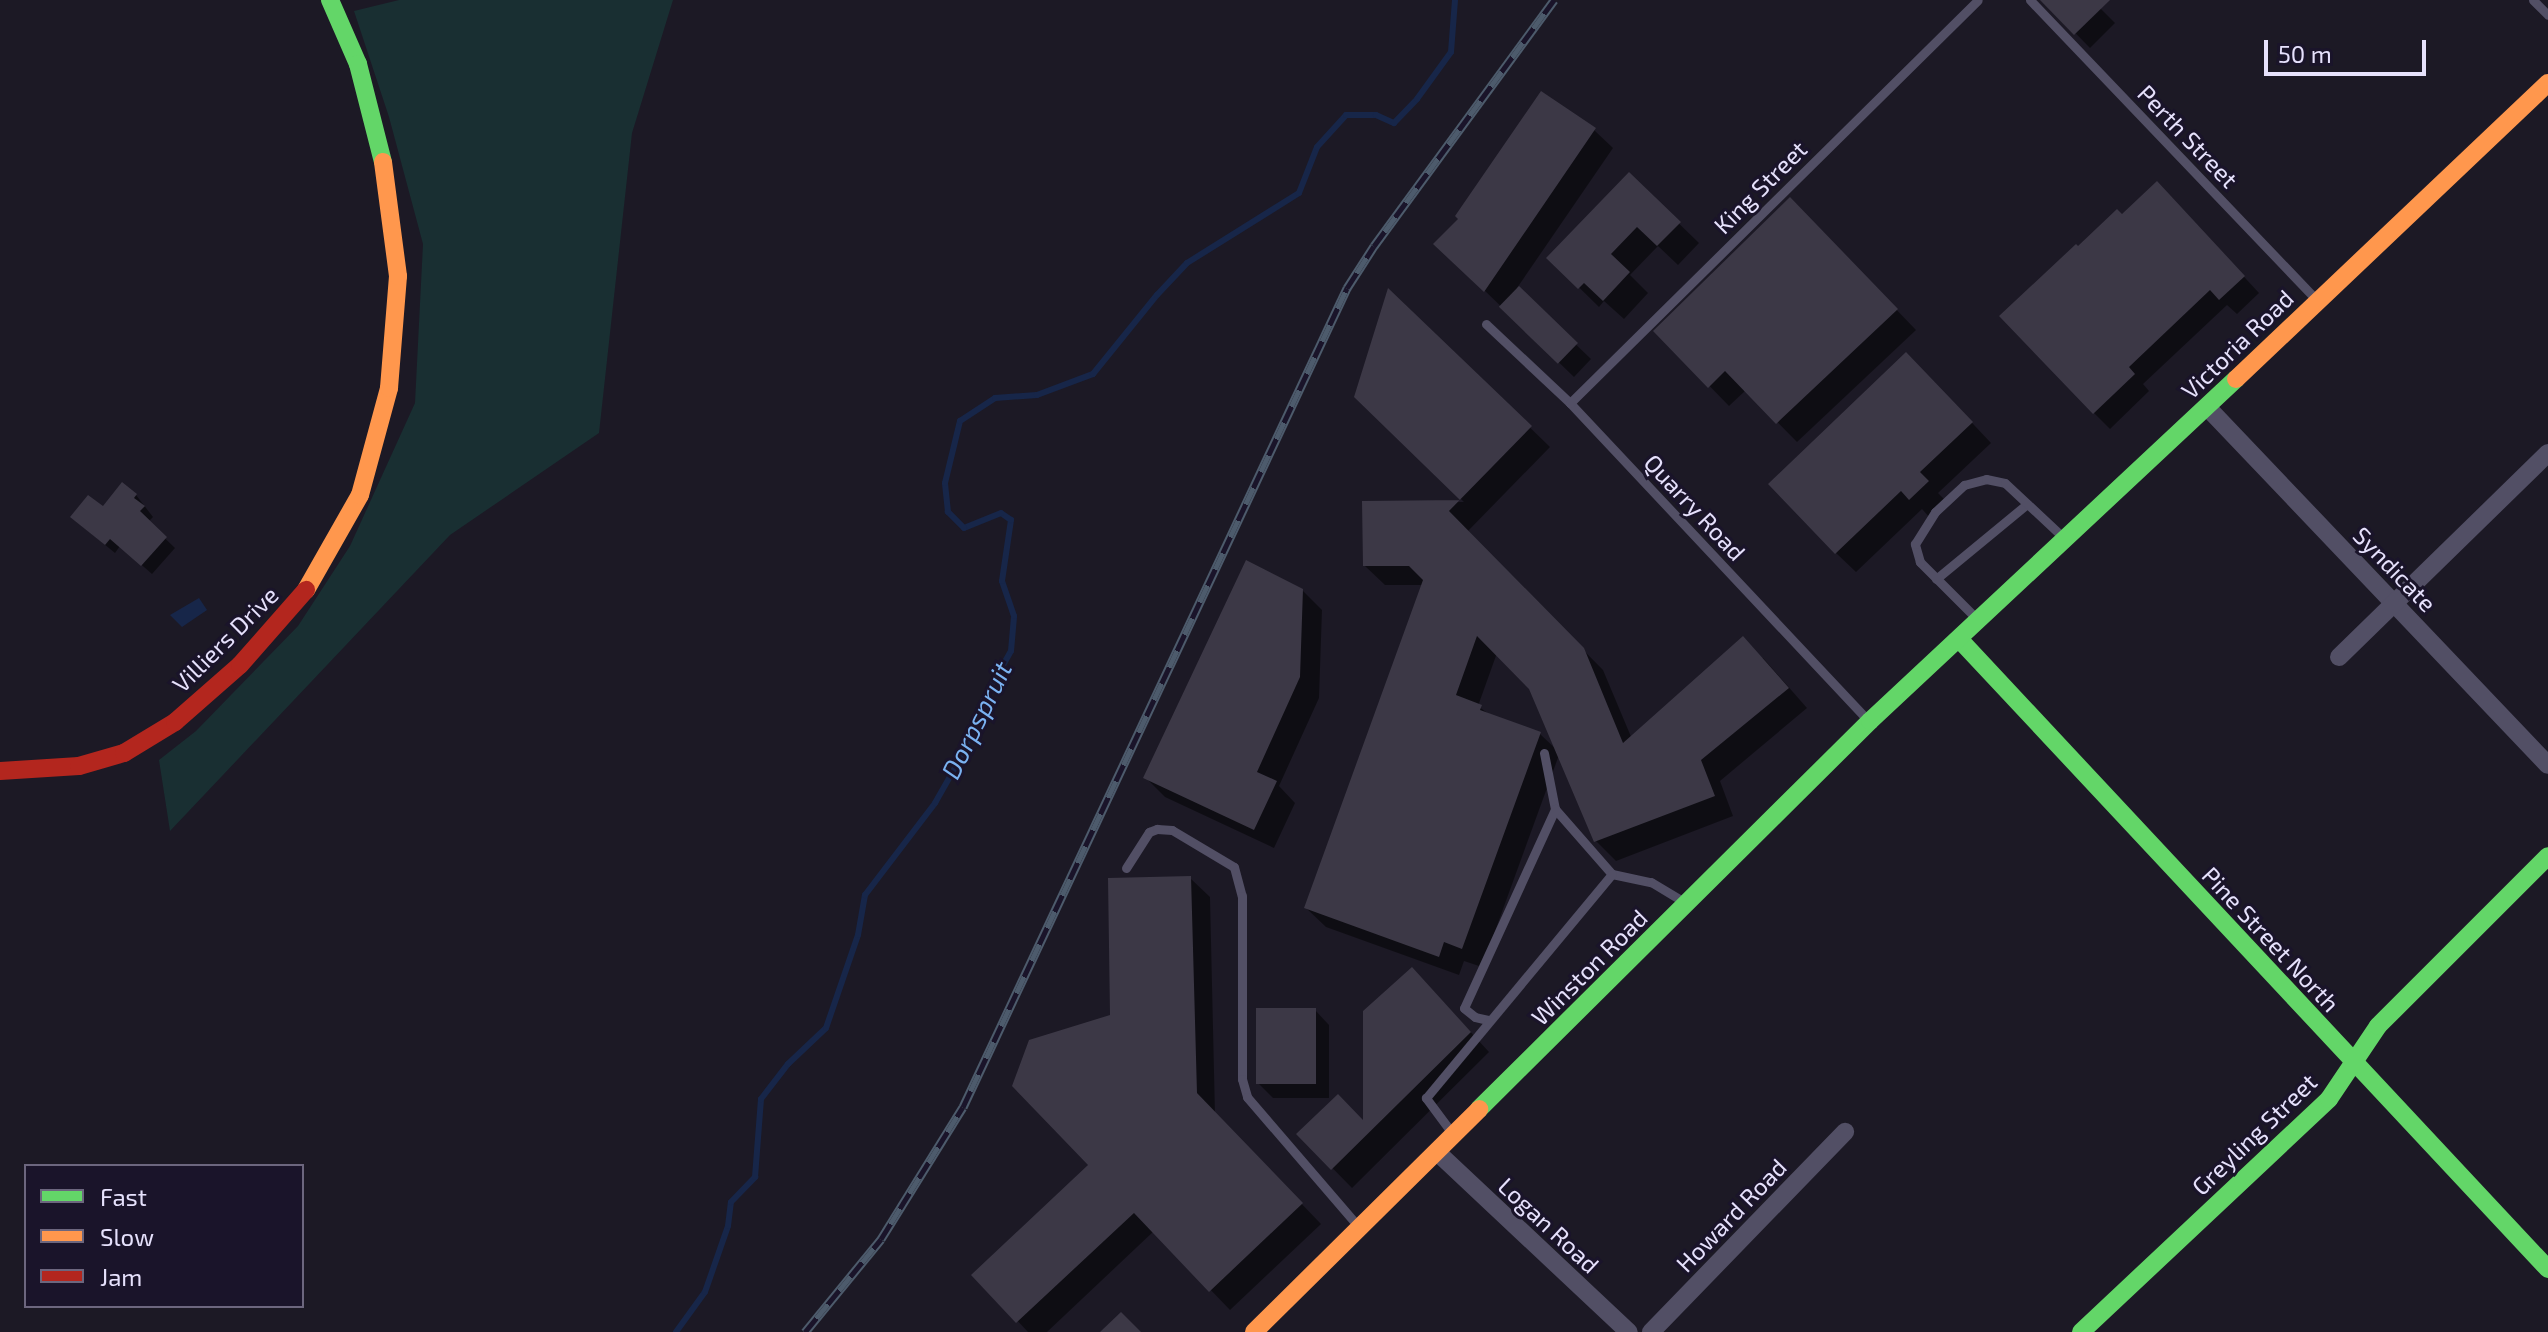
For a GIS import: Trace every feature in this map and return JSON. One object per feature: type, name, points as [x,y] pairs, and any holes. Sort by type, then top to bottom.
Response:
[{"type":"street","name":"Villiers Drive","points":[[0,771],[79,766],[124,753],[175,722],[240,665],[303,595],[360,495],[389,388],[398,276],[386,173],[358,64],[330,0]]},
{"type":"street","name":"Victoria Road","points":[[1960,640],[2548,83]]},
{"type":"street","name":"Syndicate","points":[[2207,407],[2548,765]]},
{"type":"street","points":[[2339,657],[2548,453]]},
{"type":"street","name":"Winston Road","points":[[1254,1332],[1870,721],[1960,640]]},
{"type":"street","name":"Pine Street North","points":[[1960,640],[2548,1269]]},
{"type":"street","name":"Greyling Street","points":[[2081,1332],[2329,1099],[2378,1026],[2546,863]]},
{"type":"street","name":"Howard Road","points":[[1651,1332],[1845,1132]]},
{"type":"street","name":"Logan Road","points":[[1437,1152],[1629,1332]]},
{"type":"lane","name":"King Street","points":[[1570,403],[1978,0]]},
{"type":"lane","name":"Perth Street","points":[[2030,0],[2317,300]]},
{"type":"lane","points":[[2533,0],[2547,14]]},
{"type":"lane","points":[[2547,0],[2547,14]]},
{"type":"lane","name":"Quarry Road","points":[[1486,324],[1570,403],[1870,721]]},
{"type":"lane","points":[[1979,622],[1920,562],[1915,544],[1935,512],[1964,485],[1986,479],[2005,483],[2066,540]]},
{"type":"lane","points":[[1936,579],[2027,504]]},
{"type":"lane","points":[[1544,753],[1555,809],[1612,874],[1651,882],[1686,904]]},
{"type":"lane","points":[[1488,1020],[1475,1017],[1464,1008],[1555,809]]},
{"type":"lane","points":[[1126,868],[1149,832],[1157,829],[1172,830],[1234,867],[1242,896],[1242,1079],[1247,1097],[1360,1229]]},
{"type":"lane","points":[[1454,1136],[1426,1098],[1612,874]]},
{"type":"green space","points":[[399,0],[673,0],[632,133],[599,433],[450,535],[170,831],[159,760],[196,731],[298,626],[350,546],[415,403],[423,244],[389,117],[354,11]]},
{"type":"water","points":[[199,598],[207,610],[182,627],[170,615]]},
{"type":"building","points":[[2040,0],[2110,0],[2074,35]]},
{"type":"building","points":[[1541,91],[1596,128],[1484,292],[1433,244],[1458,219],[1455,216]]},
{"type":"building","points":[[1629,172],[1681,222],[1657,246],[1637,227],[1611,254],[1630,272],[1603,301],[1584,283],[1578,289],[1546,258]]},
{"type":"building","points":[[2157,181],[2245,276],[2219,300],[2210,290],[2129,367],[2135,374],[2093,414],[1999,316],[2076,244],[2078,246],[2117,209],[2122,214]]},
{"type":"building","points":[[1790,197],[1898,309],[1776,424],[1725,371],[1708,388],[1653,331]]},
{"type":"building","points":[[1519,286],[1578,343],[1558,364],[1499,307]]},
{"type":"building","points":[[1388,288],[1532,426],[1460,500],[1354,397]]},
{"type":"building","points":[[1906,352],[1973,422],[1920,472],[1929,481],[1909,500],[1901,491],[1835,554],[1768,484]]},
{"type":"building","points":[[122,482],[137,494],[134,498],[145,506],[140,511],[167,537],[141,566],[110,539],[105,545],[70,517],[88,495],[103,506]]},
{"type":"building","points":[[1460,500],[1449,511],[1584,648],[1623,743],[1743,636],[1789,688],[1701,760],[1715,796],[1594,842],[1529,689],[1477,636],[1456,695],[1482,705],[1480,710],[1541,732],[1462,949],[1444,942],[1439,957],[1304,908],[1423,580],[1409,566],[1363,566],[1362,501]]},
{"type":"building","points":[[1246,560],[1303,589],[1300,677],[1257,772],[1277,781],[1254,830],[1143,778]]},
{"type":"building","points":[[1191,876],[1197,1093],[1303,1203],[1209,1292],[1134,1213],[1016,1323],[971,1275],[1088,1165],[1012,1086],[1029,1040],[1110,1015],[1108,878]]},
{"type":"building","points":[[1412,967],[1471,1032],[1331,1170],[1296,1134],[1338,1094],[1363,1120],[1363,1011]]},
{"type":"building","points":[[1256,1008],[1316,1008],[1316,1084],[1256,1084]]},
{"type":"building","points":[[1121,1312],[1141,1332],[1100,1332]]},
{"type":"waterway","name":"Dorpspruit","points":[[676,1332],[705,1292],[728,1226],[731,1202],[755,1177],[761,1099],[788,1064],[826,1028],[858,935],[865,895],[935,803],[964,752],[979,708],[1011,651],[1014,616],[1002,581],[1011,520],[1001,513],[964,528],[948,512],[945,483],[960,421],[995,398],[1037,395],[1093,374],[1187,263],[1299,193],[1317,147],[1346,115],[1376,115],[1394,123],[1417,99],[1451,52],[1455,0]]},
{"type":"railway","points":[[805,1332],[881,1239],[963,1107],[1347,288],[1374,246],[1554,0]]},
{"type":"traffic: fast","points":[[330,0],[358,64],[383,162]]},
{"type":"traffic: fast","points":[[1479,1109],[1870,721],[2236,379]]},
{"type":"traffic: fast","points":[[1960,640],[2548,1269]]},
{"type":"traffic: fast","points":[[2081,1332],[2329,1099],[2378,1026],[2548,856]]},
{"type":"traffic: slow","points":[[2236,379],[2548,83]]},
{"type":"traffic: slow","points":[[306,590],[360,495],[389,388],[398,276],[383,162]]},
{"type":"traffic: slow","points":[[1254,1332],[1479,1109]]},
{"type":"traffic: jam","points":[[0,771],[79,766],[124,753],[175,722],[240,665],[306,590]]}]
